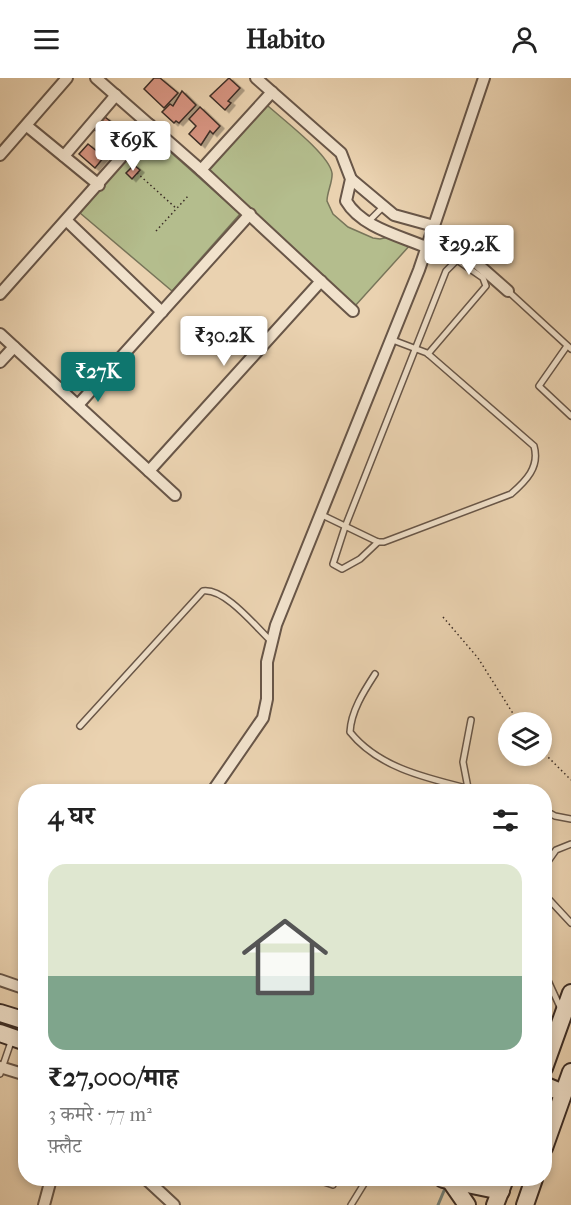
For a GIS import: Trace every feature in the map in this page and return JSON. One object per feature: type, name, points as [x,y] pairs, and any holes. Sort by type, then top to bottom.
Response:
[{"type":"main road","points":[[552,1030],[563,1013],[571,993]]},
{"type":"main road","points":[[0,1013],[18,1019]]},
{"type":"main road","points":[[552,1125],[571,1072]]},
{"type":"main road","points":[[552,1089],[563,1094]]},
{"type":"main road","points":[[452,1186],[466,1205]]},
{"type":"main road","points":[[474,1186],[501,1192]]},
{"type":"main road","points":[[525,1205],[532,1186]]},
{"type":"street","points":[[0,155],[68,78]]},
{"type":"street","points":[[96,78],[201,170],[353,311]]},
{"type":"street","points":[[256,78],[340,153],[351,179],[383,207],[401,218],[434,226]]},
{"type":"street","points":[[218,784],[263,718],[267,699],[267,662],[271,641],[428,248],[484,78]]},
{"type":"street","points":[[201,170],[272,92]]},
{"type":"street","points":[[64,156],[116,95]]},
{"type":"street","points":[[0,294],[67,222],[150,124]]},
{"type":"street","points":[[27,126],[99,184]]},
{"type":"street","points":[[351,179],[346,201],[356,215],[367,223],[428,248]]},
{"type":"street","points":[[78,405],[249,214]]},
{"type":"street","points":[[67,222],[162,312]]},
{"type":"street","points":[[449,239],[508,291]]},
{"type":"street","points":[[149,471],[321,281]]},
{"type":"street","points":[[0,334],[176,495]]},
{"type":"street","points":[[0,362],[14,346]]},
{"type":"street","points":[[0,980],[18,986]]},
{"type":"street","points":[[1,1070],[18,1073]]},
{"type":"street","points":[[44,1205],[49,1186]]},
{"type":"street","points":[[154,1186],[174,1205]]},
{"type":"lane","points":[[367,223],[383,207]]},
{"type":"lane","points":[[434,226],[449,239]]},
{"type":"lane","points":[[390,339],[416,349],[428,354],[534,446],[537,455],[528,480],[511,494],[378,542],[360,559],[342,569],[333,564],[332,560],[416,349],[446,271],[458,260],[483,278],[486,286],[428,354]]},
{"type":"lane","points":[[508,291],[569,348],[539,386],[571,417]]},
{"type":"lane","points":[[320,514],[378,542]]},
{"type":"lane","points":[[80,726],[203,591],[212,590],[225,597],[271,641]]},
{"type":"lane","points":[[375,674],[359,701],[350,732],[384,761],[429,779],[451,784]]},
{"type":"lane","points":[[467,784],[463,762],[471,720]]},
{"type":"lane","points":[[552,814],[571,819]]},
{"type":"lane","points":[[552,855],[556,849],[571,844]]},
{"type":"lane","points":[[552,903],[571,923]]},
{"type":"lane","points":[[552,989],[563,1013]]},
{"type":"lane","points":[[1,1070],[13,1037]]},
{"type":"lane","points":[[351,1205],[363,1186]]},
{"type":"path","points":[[137,173],[177,209]]},
{"type":"path","points":[[156,231],[189,195]]},
{"type":"path","points":[[443,617],[478,658],[512,712]]},
{"type":"path","points":[[552,761],[571,780]]},
{"type":"green space","points":[[267,105],[314,147],[329,165],[332,176],[327,201],[333,214],[348,227],[373,238],[393,236],[411,244],[355,306],[206,173]]},
{"type":"green space","points":[[149,133],[240,214],[172,291],[80,213]]},
{"type":"building","points":[[154,78],[160,78],[178,93],[164,108],[144,89]]},
{"type":"building","points":[[229,78],[240,88],[228,101],[231,103],[225,110],[210,96]]},
{"type":"building","points":[[182,91],[196,105],[179,123],[176,121],[174,123],[162,112],[170,104],[173,106]]},
{"type":"building","points":[[200,107],[220,126],[213,134],[210,131],[201,145],[189,134],[196,126],[189,119]]},
{"type":"building","points":[[105,117],[125,133],[115,145],[95,130]]},
{"type":"building","points":[[88,144],[104,157],[95,168],[79,154]]},
{"type":"building","points":[[134,165],[140,170],[132,179],[126,173]]},
{"type":"waterway","points":[[438,1205],[446,1186]]}]
